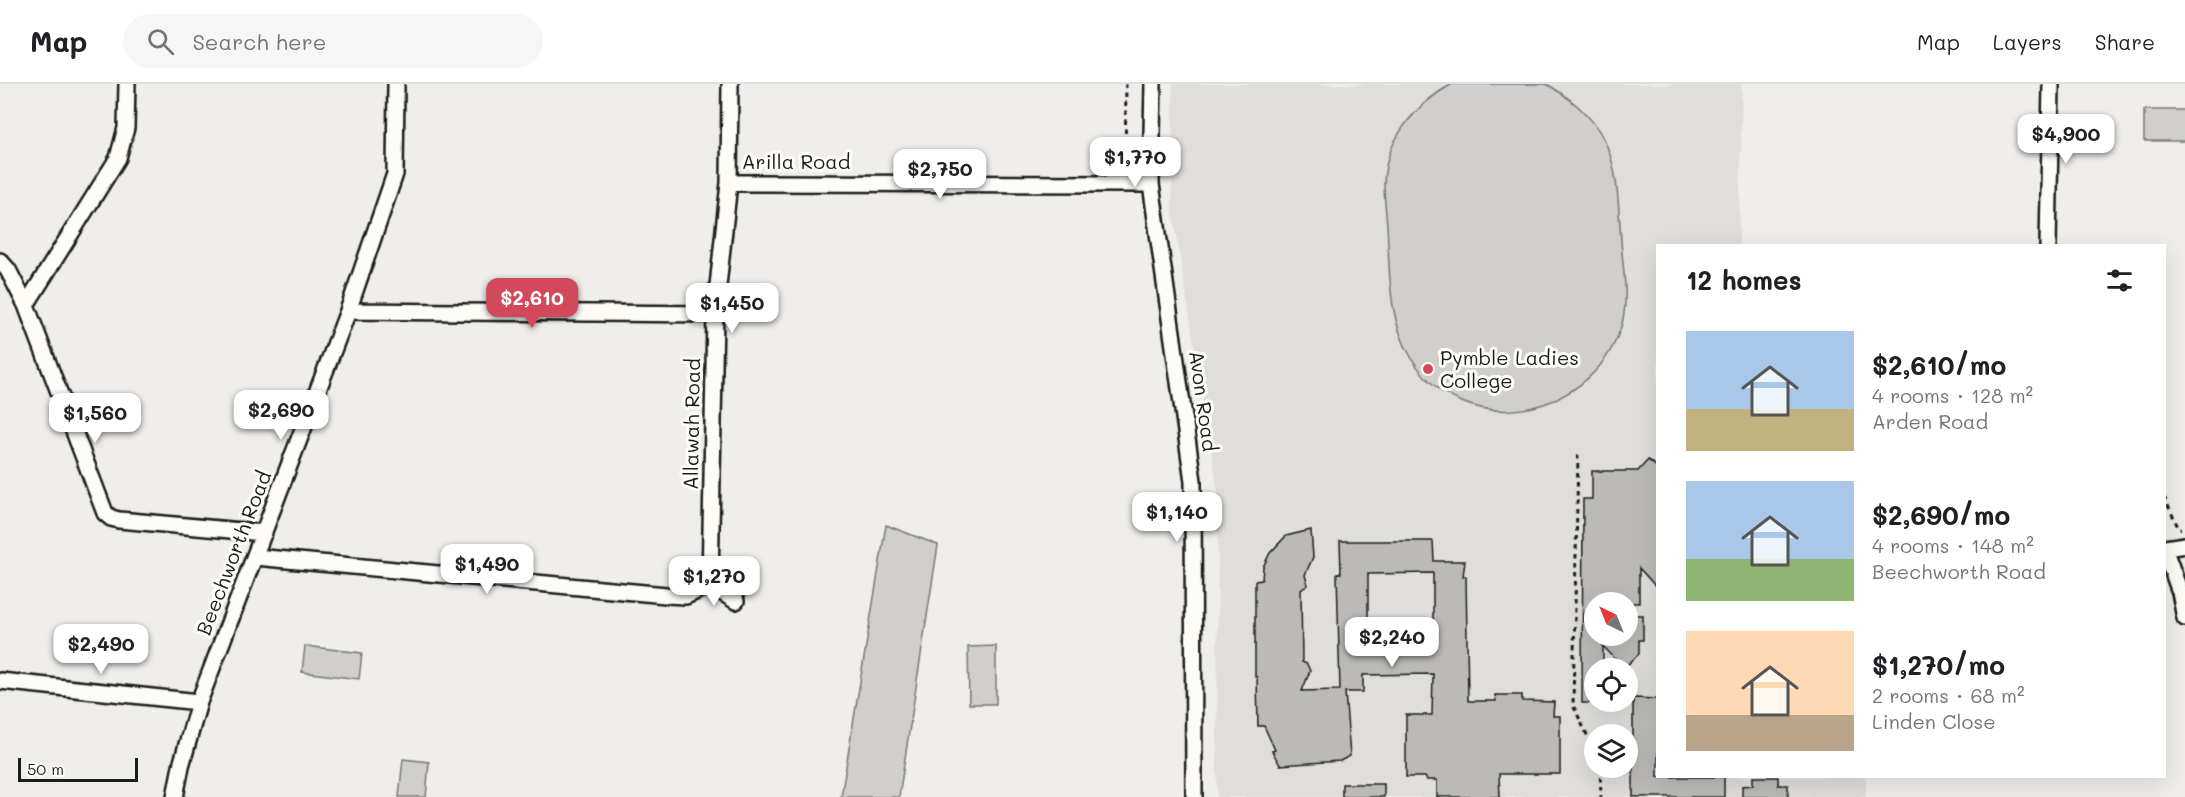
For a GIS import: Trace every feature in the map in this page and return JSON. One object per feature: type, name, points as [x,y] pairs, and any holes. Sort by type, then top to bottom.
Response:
[{"type":"street","points":[[26,305],[118,158],[126,128],[127,84]]},
{"type":"street","name":"Beechworth Road","points":[[175,797],[200,702],[348,310],[395,174],[396,84]]},
{"type":"street","name":"Allawah Road","points":[[710,585],[716,314],[729,183],[730,84]]},
{"type":"street","name":"Avon Road","points":[[1154,84],[1151,184],[1193,481],[1194,797]]},
{"type":"street","points":[[2048,244],[2051,84]]},
{"type":"street","name":"Arilla Road","points":[[729,183],[1151,184]]},
{"type":"street","points":[[0,261],[8,270],[26,305],[100,506],[105,513],[119,520],[264,534]]},
{"type":"street","points":[[348,310],[716,314]]},
{"type":"street","points":[[2166,548],[2185,545]]},
{"type":"street","points":[[2166,551],[2180,591],[2185,618]]},
{"type":"street","points":[[255,557],[666,596],[686,596],[710,585],[736,601]]},
{"type":"street","points":[[0,681],[200,702]]},
{"type":"path","points":[[1125,172],[1126,84]]},
{"type":"path","points":[[1578,455],[1573,705],[1584,729]]},
{"type":"path","points":[[2166,500],[2179,529],[2185,529]]},
{"type":"path","points":[[1600,778],[1601,797]]},
{"type":"shaded area","name":"Pymble Ladies College","points":[[1173,84],[1742,84],[1739,244],[1656,244],[1656,778],[1866,778],[1866,797],[1217,797],[1218,493],[1172,207]]},
{"type":"shaded area","points":[[1452,84],[1546,84],[1572,101],[1589,117],[1601,134],[1609,152],[1617,192],[1625,286],[1623,319],[1620,330],[1604,360],[1581,384],[1553,401],[1522,409],[1490,410],[1460,401],[1433,384],[1411,357],[1403,342],[1391,293],[1384,194],[1386,168],[1390,153],[1404,125],[1426,102]]},
{"type":"shaded area","points":[[2144,110],[2185,110],[2185,141],[2144,141]]},
{"type":"shaded area","points":[[886,525],[938,545],[899,797],[841,797]]},
{"type":"shaded area","points":[[305,646],[362,653],[359,679],[302,672]]},
{"type":"shaded area","points":[[996,646],[996,704],[969,704],[968,647]]},
{"type":"shaded area","points":[[403,759],[429,762],[426,797],[399,797]]},
{"type":"building","points":[[1648,460],[1656,466],[1656,587],[1639,568],[1639,603],[1638,592],[1584,592],[1584,646],[1603,646],[1603,658],[1584,658],[1584,703],[1582,703],[1583,499],[1592,499],[1592,471],[1638,471]]},
{"type":"building","points":[[1311,530],[1313,557],[1305,575],[1308,585],[1301,590],[1302,662],[1307,664],[1310,671],[1302,691],[1340,690],[1337,573],[1341,573],[1340,541],[1433,541],[1434,561],[1465,561],[1463,576],[1466,576],[1468,701],[1496,701],[1495,695],[1522,695],[1522,701],[1554,702],[1553,716],[1560,716],[1560,774],[1499,774],[1500,797],[1437,797],[1437,780],[1427,780],[1425,777],[1406,777],[1406,715],[1432,715],[1433,674],[1363,675],[1363,692],[1345,692],[1350,756],[1340,761],[1280,765],[1272,751],[1275,750],[1264,726],[1258,726],[1257,677],[1255,677],[1255,581],[1262,580],[1263,567],[1270,553],[1286,536]],"holes":[[[1433,573],[1433,640],[1368,641],[1368,574]]]},
{"type":"building","points":[[1638,615],[1643,615],[1643,640],[1639,640],[1639,654],[1635,658],[1614,658],[1603,646],[1638,646]]},
{"type":"building","points":[[1638,698],[1656,699],[1656,778],[1724,778],[1724,797],[1633,797],[1633,778],[1638,778],[1638,724],[1633,724],[1633,712],[1638,712]]},
{"type":"building","points":[[1753,778],[1778,778],[1778,785],[1788,785],[1788,797],[1742,797],[1742,786],[1753,785]]},
{"type":"building","points":[[1342,784],[1384,784],[1384,797],[1342,797]]},
{"type":"place","name":"Pymble Ladies College","points":[[1428,369]]}]
